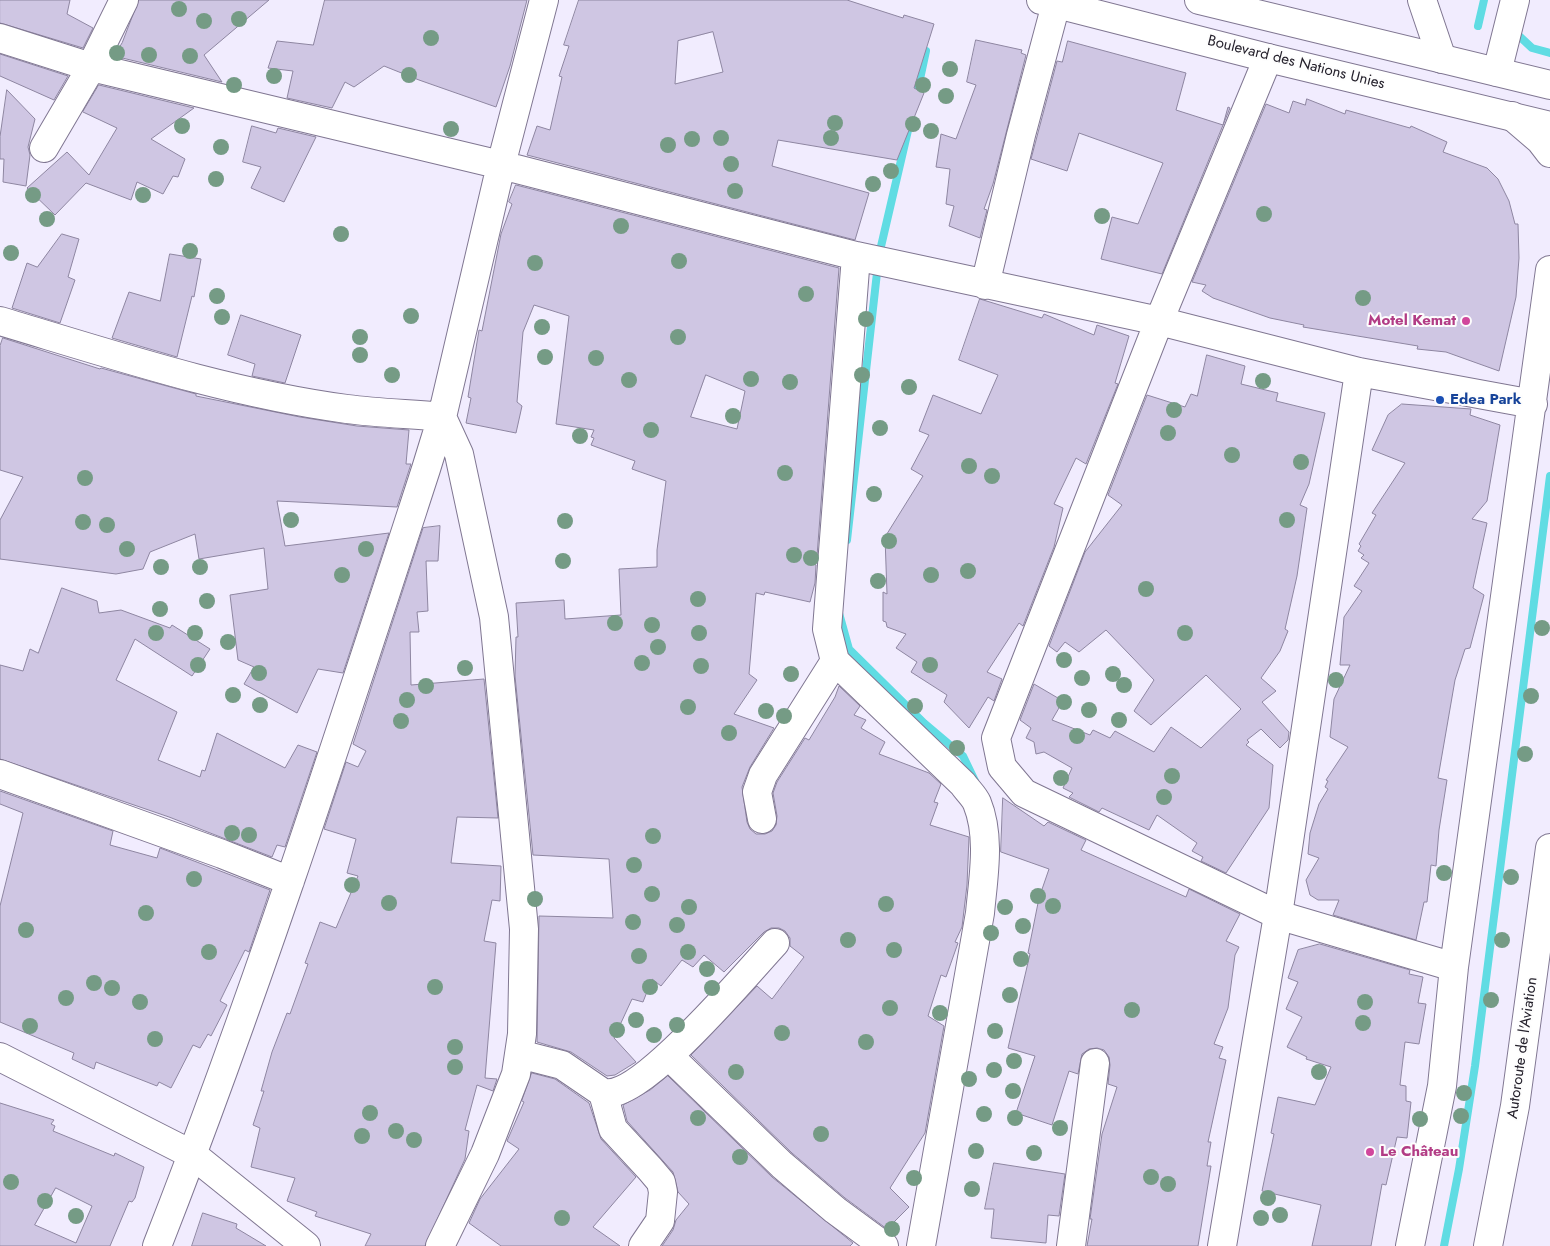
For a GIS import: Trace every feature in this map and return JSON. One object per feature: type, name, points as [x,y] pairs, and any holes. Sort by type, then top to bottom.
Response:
[{"type":"main road","points":[[44,148],[91,67],[124,0]]},
{"type":"main road","points":[[157,1246],[193,1155],[290,882],[442,416],[501,165],[544,0]]},
{"type":"main road","points":[[1184,36],[1193,0]]},
{"type":"main road","points":[[1199,0],[1252,5],[1396,48],[1550,85]]},
{"type":"main road","points":[[1422,0],[1442,59]]},
{"type":"main road","points":[[1497,72],[1515,0]]},
{"type":"main road","points":[[985,285],[1021,135],[1049,2]]},
{"type":"main road","name":"Boulevard des Nations Unies","points":[[1049,2],[1268,58],[1387,85],[1550,126]]},
{"type":"main road","points":[[0,38],[91,67],[501,165],[856,256],[1159,321],[1359,372],[1533,404]]},
{"type":"main road","points":[[1387,85],[1396,48]]},
{"type":"main road","points":[[1268,58],[1159,321],[996,738],[1002,768],[1024,793],[1278,915],[1454,967]]},
{"type":"main road","points":[[1512,116],[1540,140],[1550,152]]},
{"type":"main road","points":[[856,256],[827,629],[835,661],[963,784],[976,803],[983,834],[984,868],[980,913],[920,1246]]},
{"type":"main road","points":[[1410,1246],[1442,1086],[1454,967],[1550,270]]},
{"type":"main road","points":[[0,322],[140,363],[254,392],[346,409],[442,416]]},
{"type":"main road","points":[[1222,1246],[1278,915],[1359,372]]},
{"type":"main road","points":[[440,1246],[485,1154],[516,1074],[522,1024],[524,929],[494,617],[459,454],[442,416]]},
{"type":"main road","points":[[762,819],[758,792],[763,775],[835,661]]},
{"type":"main road","points":[[0,774],[222,854],[290,882]]},
{"type":"main road","name":"Autoroute de l'Aviation","points":[[1488,1246],[1515,1106],[1550,848]]},
{"type":"main road","points":[[519,1054],[562,1065],[603,1093],[610,1094],[619,1091],[646,1075],[669,1056],[775,943]]},
{"type":"main road","points":[[669,1056],[782,1165],[835,1210],[884,1246]]},
{"type":"main road","points":[[0,1057],[193,1155],[306,1246]]},
{"type":"main road","points":[[1071,1246],[1095,1063]]},
{"type":"main road","points":[[603,1093],[613,1129],[650,1169],[660,1182],[663,1192],[660,1221],[643,1246]]},
{"type":"building","points":[[0,0],[70,0],[67,14],[93,28],[83,48],[0,23]]},
{"type":"building","points":[[139,0],[269,0],[204,55],[222,82],[114,56],[122,43]]},
{"type":"building","points":[[325,0],[527,0],[510,66],[496,107],[384,66],[354,87],[345,82],[332,108],[287,98],[293,71],[268,68],[277,41],[313,45]]},
{"type":"building","points":[[579,0],[847,0],[903,18],[904,15],[934,24],[914,88],[924,93],[897,160],[778,140],[772,166],[869,193],[855,240],[527,155],[537,126],[550,130],[562,77],[559,76],[569,46],[564,45]],"holes":[[[713,32],[723,72],[675,84],[678,41]]]},
{"type":"building","points":[[976,40],[1022,50],[1021,53],[1026,55],[993,184],[984,209],[987,210],[980,238],[949,226],[954,206],[946,204],[950,169],[936,167],[941,134],[956,139],[976,85],[967,82]]},
{"type":"building","points":[[1068,41],[1186,73],[1176,110],[1223,125],[1228,107],[1230,108],[1162,274],[1101,259],[1112,217],[1138,224],[1163,163],[1079,133],[1067,171],[1031,159],[1057,61],[1062,62]]},
{"type":"building","points":[[0,54],[68,76],[54,100],[0,76]]},
{"type":"building","points":[[99,85],[194,108],[151,139],[185,159],[178,177],[173,176],[163,194],[137,182],[131,200],[86,183],[55,215],[27,188],[67,152],[89,175],[117,128],[83,112]]},
{"type":"building","points":[[7,90],[35,119],[28,147],[30,155],[26,186],[3,182],[4,159],[0,159],[0,137]]},
{"type":"building","points":[[1307,99],[1345,114],[1346,110],[1410,128],[1411,126],[1447,142],[1443,152],[1487,168],[1498,179],[1509,201],[1515,224],[1518,224],[1519,258],[1516,297],[1499,371],[1446,352],[1417,349],[1418,346],[1303,327],[1304,325],[1270,318],[1213,298],[1202,291],[1206,285],[1192,282],[1266,104],[1289,113],[1293,101],[1305,105]]},
{"type":"building","points":[[252,126],[276,133],[278,128],[316,137],[284,202],[251,188],[261,167],[243,162]]},
{"type":"building","points":[[516,185],[839,268],[817,556],[814,564],[816,565],[815,583],[810,602],[765,592],[764,595],[756,593],[749,674],[757,680],[734,714],[774,728],[750,767],[742,787],[747,822],[750,829],[756,834],[765,834],[772,831],[776,825],[777,816],[773,793],[777,782],[805,738],[809,740],[835,697],[839,686],[860,706],[854,715],[866,720],[861,728],[885,742],[879,754],[929,773],[941,784],[934,802],[938,803],[930,825],[969,837],[967,885],[962,927],[955,942],[958,943],[946,977],[941,975],[928,1016],[944,1026],[925,1133],[890,1188],[909,1207],[887,1229],[845,1198],[792,1153],[691,1055],[757,986],[772,999],[804,957],[790,946],[790,938],[785,931],[779,928],[771,928],[764,932],[724,972],[704,955],[693,967],[682,960],[661,986],[652,979],[643,1002],[632,999],[614,1038],[636,1062],[615,1075],[607,1076],[571,1052],[537,1042],[539,916],[613,918],[609,859],[533,855],[515,676],[516,637],[518,637],[516,603],[564,600],[565,619],[621,615],[619,569],[657,567],[657,550],[666,481],[632,469],[635,461],[591,445],[594,438],[591,437],[594,430],[556,424],[569,316],[534,305],[523,332],[517,402],[522,406],[516,433],[466,423],[471,398],[468,397],[479,330],[482,331],[501,234],[512,204],[509,202]],"holes":[[[706,375],[745,391],[737,429],[691,417]]]},
{"type":"building","points":[[62,234],[79,239],[68,277],[75,280],[60,323],[12,308],[27,263],[37,267]]},
{"type":"building","points":[[170,254],[201,259],[194,297],[192,296],[177,357],[112,338],[129,292],[160,301]]},
{"type":"building","points":[[980,299],[1042,318],[1044,314],[1094,335],[1097,325],[1129,336],[1115,383],[1118,384],[1086,464],[1076,458],[1054,504],[1063,508],[1054,547],[1023,626],[1019,623],[987,672],[1002,679],[994,701],[988,697],[969,728],[944,702],[947,695],[911,672],[917,662],[896,648],[906,634],[887,627],[886,622],[883,621],[883,592],[887,594],[885,537],[923,476],[911,469],[929,435],[919,431],[933,395],[981,414],[998,375],[959,360]]},
{"type":"building","points":[[241,315],[301,335],[285,383],[252,376],[255,364],[228,355]]},
{"type":"building","points":[[3,338],[100,369],[196,394],[196,396],[300,417],[357,426],[409,430],[406,464],[411,464],[397,507],[277,501],[285,546],[389,533],[343,673],[318,669],[297,713],[244,684],[254,667],[238,660],[230,595],[268,589],[264,548],[199,559],[195,534],[150,552],[143,569],[116,574],[0,559],[0,520],[23,477],[0,470],[0,346]]},
{"type":"building","points":[[1207,355],[1245,366],[1241,384],[1278,393],[1276,401],[1325,413],[1309,484],[1300,505],[1307,508],[1297,576],[1285,629],[1288,631],[1280,651],[1261,678],[1276,691],[1262,702],[1289,732],[1288,740],[1280,748],[1261,729],[1247,740],[1249,742],[1246,745],[1273,765],[1269,808],[1226,873],[1201,861],[1203,857],[1192,851],[1197,843],[1157,815],[1149,830],[1102,808],[1099,812],[1069,797],[1073,793],[1063,788],[1072,768],[1044,752],[1036,754],[1034,742],[1026,738],[1031,728],[1020,720],[1034,684],[1063,701],[1052,720],[1090,735],[1093,730],[1110,738],[1115,731],[1154,752],[1171,727],[1201,748],[1241,709],[1206,675],[1151,725],[1134,711],[1154,680],[1106,630],[1079,652],[1065,642],[1057,652],[1049,646],[1085,552],[1122,505],[1108,495],[1147,395],[1185,407],[1191,394],[1197,396]]},
{"type":"building","points":[[1402,404],[1471,409],[1470,415],[1500,425],[1487,501],[1472,519],[1487,523],[1473,588],[1484,595],[1470,648],[1465,649],[1455,680],[1438,778],[1447,780],[1439,830],[1436,866],[1431,865],[1427,902],[1424,902],[1416,940],[1333,915],[1339,900],[1318,900],[1310,895],[1306,880],[1319,858],[1308,854],[1310,833],[1319,804],[1328,789],[1325,787],[1328,781],[1326,780],[1348,747],[1330,737],[1334,699],[1350,665],[1340,665],[1344,617],[1362,591],[1354,586],[1369,563],[1361,558],[1364,555],[1358,551],[1361,546],[1359,544],[1376,515],[1372,513],[1405,463],[1372,450],[1388,415]]},
{"type":"building","points":[[440,526],[438,561],[426,561],[428,611],[417,612],[419,632],[410,632],[411,685],[484,679],[498,818],[457,817],[451,863],[501,866],[500,901],[492,900],[484,941],[496,943],[485,1078],[497,1079],[493,1091],[477,1085],[465,1130],[469,1131],[465,1159],[425,1246],[365,1246],[371,1234],[315,1216],[317,1212],[287,1201],[295,1178],[251,1167],[260,1128],[253,1125],[264,1091],[261,1091],[272,1052],[287,1013],[290,1014],[308,964],[305,963],[320,922],[336,928],[358,876],[347,873],[356,839],[324,829],[346,762],[358,767],[366,751],[353,744],[423,528]]},
{"type":"building","points":[[62,588],[97,601],[99,613],[121,610],[170,628],[172,625],[210,649],[192,676],[135,639],[116,680],[177,712],[158,760],[200,777],[202,770],[205,771],[217,733],[285,768],[298,745],[317,752],[285,847],[277,845],[272,857],[169,817],[0,759],[0,665],[23,671],[30,649],[38,653]]},
{"type":"building","points":[[0,791],[113,831],[110,845],[157,858],[160,848],[270,890],[249,952],[245,950],[220,1001],[227,1005],[211,1036],[208,1034],[200,1048],[193,1045],[171,1088],[159,1082],[157,1086],[96,1062],[94,1069],[72,1059],[74,1053],[0,1022],[0,906],[23,813],[0,804]]},
{"type":"building","points":[[1003,798],[1044,826],[1048,822],[1086,840],[1081,850],[1186,897],[1189,889],[1240,914],[1226,941],[1239,947],[1235,955],[1228,1008],[1214,1044],[1223,1047],[1219,1058],[1226,1060],[1208,1142],[1211,1142],[1207,1166],[1211,1166],[1198,1246],[1087,1246],[1102,1134],[1117,1087],[1108,1084],[1110,1065],[1109,1057],[1104,1050],[1097,1048],[1089,1049],[1082,1054],[1078,1074],[1069,1071],[1052,1125],[1016,1113],[1035,1056],[1008,1048],[1030,954],[1028,953],[1039,898],[1049,869],[1001,852]]},
{"type":"building","points":[[1320,944],[1410,970],[1409,974],[1423,977],[1418,1003],[1426,1004],[1419,1044],[1405,1042],[1400,1085],[1406,1086],[1406,1101],[1411,1102],[1407,1138],[1397,1137],[1386,1185],[1382,1184],[1371,1246],[1312,1246],[1321,1205],[1262,1191],[1274,1134],[1271,1133],[1278,1097],[1315,1105],[1331,1067],[1306,1059],[1307,1057],[1287,1047],[1302,1017],[1286,1009],[1298,982],[1288,978],[1298,950]]},
{"type":"building","points":[[532,1073],[555,1079],[589,1103],[601,1139],[636,1177],[593,1227],[620,1246],[501,1246],[469,1223],[480,1199],[519,1149],[507,1141],[524,1102],[522,1101]]},
{"type":"building","points":[[668,1076],[772,1177],[853,1243],[850,1246],[662,1246],[673,1230],[676,1220],[689,1204],[678,1192],[673,1172],[627,1121],[623,1105],[650,1090]]},
{"type":"building","points":[[0,1103],[54,1120],[51,1124],[55,1126],[53,1131],[114,1156],[115,1153],[144,1167],[135,1198],[132,1202],[129,1201],[110,1246],[0,1246]],"holes":[[[56,1188],[92,1206],[76,1243],[35,1225]]]},
{"type":"building","points":[[994,1163],[1065,1174],[1059,1216],[1048,1215],[1046,1243],[991,1238],[994,1209],[985,1209]]},
{"type":"building","points":[[203,1213],[237,1224],[236,1228],[266,1246],[192,1246]]},
{"type":"waterway","points":[[1478,26],[1484,0]]},
{"type":"waterway","points":[[1518,32],[1517,34],[1532,48],[1550,53]]},
{"type":"waterway","points":[[916,98],[926,51]]},
{"type":"waterway","points":[[847,540],[879,255],[909,126]]},
{"type":"waterway","points":[[1444,1246],[1459,1169],[1475,1066],[1550,476]]},
{"type":"waterway","points":[[839,613],[849,649],[924,723],[963,756],[975,781]]},
{"type":"place","name":"Motel Kemat","points":[[1466,321]]},
{"type":"place","name":"Edea Park","points":[[1440,400]]},
{"type":"place","name":"Le Château","points":[[1370,1152]]}]
